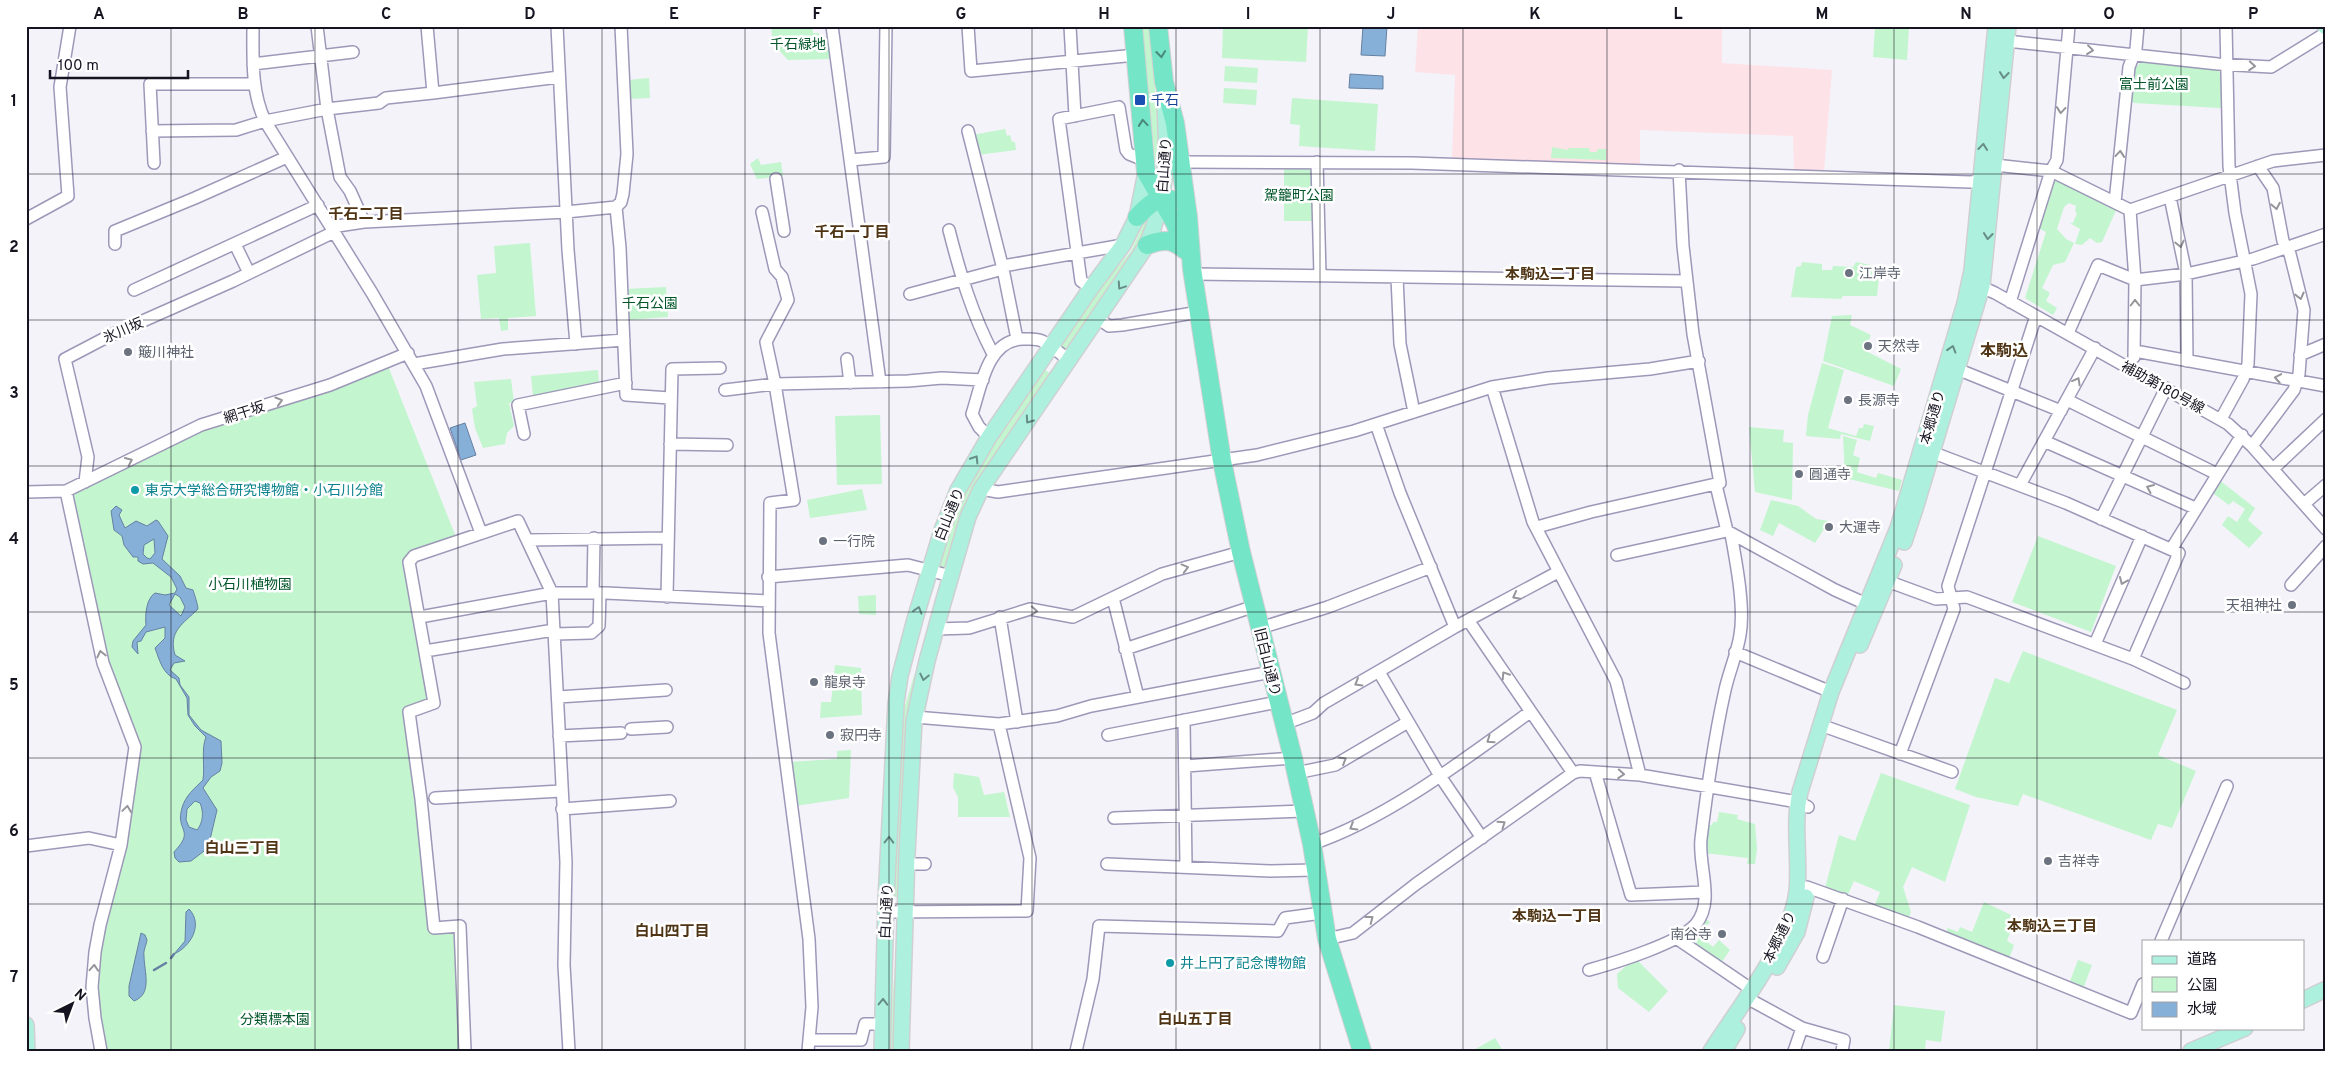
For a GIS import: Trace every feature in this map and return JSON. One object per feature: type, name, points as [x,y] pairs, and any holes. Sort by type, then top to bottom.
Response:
[{"type":"highway","name":"白山通り","points":[[1133,26],[1146,167]]},
{"type":"highway","name":"白山通り","points":[[1158,26],[1164,82]]},
{"type":"highway","points":[[1164,82],[1175,123],[1193,271]]},
{"type":"highway","points":[[1146,167],[1176,223],[1193,271]]},
{"type":"highway","points":[[1137,217],[1152,203],[1162,198],[1180,203],[1187,212]]},
{"type":"highway","points":[[1147,245],[1160,240],[1174,240],[1185,250]]},
{"type":"highway","name":"旧白山通り","points":[[1193,271],[1222,461],[1241,552],[1295,766],[1312,844],[1327,939],[1362,1051]]},
{"type":"main road","name":"本郷通り","points":[[1724,1051],[1750,996],[1789,923],[1797,890],[1801,802],[1831,692],[1871,606],[1887,581],[1913,517],[1927,451],[1976,284],[1980,181],[1996,26]]},
{"type":"main road","name":"本郷通り","points":[[1711,1051],[1797,932],[1807,887],[1801,802],[1813,782],[1841,692],[1898,528],[1958,369],[1976,284],[1995,165],[2008,34]]},
{"type":"main road","name":"白山通り","points":[[901,1051],[906,864],[915,717],[936,629],[968,517],[981,489],[1099,319],[1147,245],[1162,198],[1168,154],[1164,82]]},
{"type":"main road","name":"白山通り","points":[[882,1051],[885,912],[896,703],[900,676],[930,569],[958,490],[989,437],[1091,288],[1123,245],[1137,217],[1146,167]]},
{"type":"main road","points":[[896,703],[910,673],[920,634],[926,630],[936,629]]},
{"type":"main road","points":[[885,936],[905,937]]},
{"type":"main road","points":[[2304,1000],[2326,989]]},
{"type":"main road","points":[[26,1025],[27,1051]]},
{"type":"main road","points":[[2191,1051],[2239,1030]]},
{"type":"street","points":[[26,218],[68,196],[60,87],[70,26]]},
{"type":"street","points":[[253,26],[254,84],[257,103],[265,122],[318,205],[426,386],[481,533]]},
{"type":"street","points":[[317,26],[327,109],[340,177],[350,191],[364,222]]},
{"type":"street","points":[[427,26],[433,93]]},
{"type":"street","points":[[557,26],[566,212],[576,344]]},
{"type":"street","points":[[621,26],[627,154],[623,194],[621,202],[616,207],[620,248],[626,395],[670,398]]},
{"type":"street","points":[[832,26],[880,382]]},
{"type":"street","points":[[850,160],[884,157],[886,26]]},
{"type":"street","points":[[968,26],[971,71],[1136,55]]},
{"type":"street","points":[[1070,26],[1075,116]]},
{"type":"street","points":[[2010,302],[2050,171],[2057,160],[2069,26]]},
{"type":"street","points":[[2115,202],[2129,67],[2136,49],[2138,26]]},
{"type":"street","points":[[2221,420],[2246,372],[2251,294],[2230,176],[2226,26]]},
{"type":"street","points":[[2008,34],[2066,48],[2270,68],[2326,33]]},
{"type":"street","points":[[253,64],[353,52]]},
{"type":"street","points":[[152,131],[236,130],[327,109],[379,103],[386,98],[559,77]]},
{"type":"street","points":[[154,163],[150,84],[254,84]]},
{"type":"street","points":[[1091,288],[1081,281],[1059,119],[1119,107],[1126,150],[1146,167]]},
{"type":"street","points":[[968,131],[1003,267],[1017,339]]},
{"type":"street","points":[[115,244],[115,230],[196,198],[287,156]]},
{"type":"street","points":[[1180,162],[1316,162],[1679,170],[1970,182],[1980,181],[1995,165],[2050,171],[2130,210],[2273,161],[2325,158]]},
{"type":"street","points":[[1316,162],[1320,275]]},
{"type":"street","points":[[2252,446],[2294,390],[2300,355],[2304,310],[2283,241],[2273,188],[2258,166]]},
{"type":"street","points":[[1537,527],[1591,512],[1716,486],[1720,483],[1686,281],[1679,170]]},
{"type":"street","points":[[776,179],[784,231]]},
{"type":"street","points":[[2170,197],[2186,274],[2187,361]]},
{"type":"street","points":[[134,290],[318,205]]},
{"type":"street","name":"氷川坂","points":[[85,482],[88,457],[65,359],[109,336],[249,273],[332,229],[364,222],[566,212],[616,207]]},
{"type":"street","points":[[2129,367],[2135,352],[2136,280],[2130,210]]},
{"type":"street","points":[[762,212],[774,269],[782,277],[788,300],[766,342],[775,384],[794,500],[770,503],[768,577],[773,675],[810,939],[812,1007],[809,1046],[861,1040],[865,1024],[883,1024]]},
{"type":"street","points":[[949,230],[962,280],[978,325],[993,354]]},
{"type":"street","points":[[2068,333],[2098,265],[2136,280],[2186,274],[2245,261],[2287,249],[2326,234]]},
{"type":"street","points":[[235,244],[249,273]]},
{"type":"street","points":[[910,294],[1003,267],[1123,245]]},
{"type":"street","points":[[1193,271],[1397,277],[1686,281]]},
{"type":"street","points":[[1397,277],[1400,344],[1414,412]]},
{"type":"street","name":"補助第180号線","points":[[1976,284],[2068,333],[2221,420],[2242,435],[2326,529]]},
{"type":"street","points":[[1099,319],[1109,326],[1199,312]]},
{"type":"street","points":[[1900,754],[1954,609],[1949,597],[1948,586],[1987,472],[2036,316]]},
{"type":"street","points":[[989,437],[973,418],[983,380],[993,354],[1006,343],[1017,339],[1040,340],[1070,361]]},
{"type":"street","points":[[414,364],[504,349],[624,340]]},
{"type":"street","points":[[2300,355],[2326,344]]},
{"type":"street","points":[[2020,485],[2095,348]]},
{"type":"street","points":[[2135,352],[2326,386]]},
{"type":"street","name":"網干坂","points":[[66,491],[201,425],[330,385],[408,354]]},
{"type":"street","points":[[846,359],[850,383]]},
{"type":"street","points":[[981,489],[998,492],[1257,455],[1376,424],[1492,387],[1548,378],[1650,369],[1698,361]]},
{"type":"street","points":[[667,597],[672,369],[720,368]]},
{"type":"street","points":[[1958,369],[2061,411]]},
{"type":"street","points":[[725,390],[775,384],[880,382],[942,378],[983,380]]},
{"type":"street","points":[[524,434],[518,405],[626,383]]},
{"type":"street","points":[[1492,387],[1515,469],[1533,522],[1616,681],[1640,775]]},
{"type":"street","points":[[2101,519],[2166,388]]},
{"type":"street","points":[[2067,400],[2217,474]]},
{"type":"street","points":[[2273,469],[2325,421]]},
{"type":"street","points":[[1376,424],[1400,493],[1455,627]]},
{"type":"street","points":[[2172,548],[2195,508],[2242,435]]},
{"type":"street","points":[[2044,441],[2195,508]]},
{"type":"street","points":[[670,444],[727,445]]},
{"type":"street","points":[[1927,451],[2020,485],[2172,548],[2179,553],[2133,659]]},
{"type":"street","points":[[2304,504],[2326,485]]},
{"type":"street","points":[[1589,970],[1637,954],[1676,938],[1695,925],[1704,910],[1700,843],[1707,787],[1717,727],[1740,635],[1740,605],[1729,532],[1716,486]]},
{"type":"street","points":[[26,492],[66,491],[103,663],[135,747],[121,845],[100,925],[95,952],[94,1018],[102,1051]]},
{"type":"street","points":[[464,1051],[460,926],[434,928],[421,799],[409,712],[434,703],[410,562],[414,556],[518,521],[552,593],[566,862],[564,965],[569,1051]]},
{"type":"street","points":[[1616,555],[1729,532],[1835,590],[1871,606]]},
{"type":"street","points":[[2096,644],[2142,536]]},
{"type":"street","points":[[425,650],[554,632],[591,633],[599,626],[594,538]]},
{"type":"street","points":[[526,540],[668,538]]},
{"type":"street","points":[[2290,585],[2326,546]]},
{"type":"street","points":[[936,629],[969,628],[1030,609],[1073,617],[1162,574],[1241,552]]},
{"type":"street","points":[[768,577],[908,565],[930,569],[951,576]]},
{"type":"street","points":[[1260,628],[1328,607],[1431,567]]},
{"type":"street","points":[[1284,724],[1314,713],[1324,703],[1455,627],[1558,572]]},
{"type":"street","points":[[1887,581],[1936,600],[1949,597],[1968,597],[2096,644],[2184,683]]},
{"type":"street","points":[[420,617],[552,593],[597,593],[769,602]]},
{"type":"street","points":[[1113,598],[1138,697]]},
{"type":"street","points":[[1125,649],[1255,606]]},
{"type":"street","points":[[1000,617],[1017,722]]},
{"type":"street","points":[[1468,620],[1573,773]]},
{"type":"street","points":[[1735,652],[1831,692]]},
{"type":"street","points":[[915,717],[999,724],[1017,722],[1057,716],[1138,697],[1271,672]]},
{"type":"street","points":[[1379,672],[1440,776],[1482,838]]},
{"type":"street","points":[[558,697],[666,690]]},
{"type":"street","points":[[1108,735],[1278,702]]},
{"type":"street","points":[[1312,844],[1343,833],[1440,776],[1530,712]]},
{"type":"street","points":[[1184,720],[1186,868]]},
{"type":"street","points":[[1186,766],[1335,765],[1408,722]]},
{"type":"street","points":[[885,912],[1027,911],[1030,858],[999,724]]},
{"type":"street","points":[[559,736],[667,727]]},
{"type":"street","points":[[1829,728],[1952,772]]},
{"type":"street","points":[[1327,939],[1352,933],[1416,884],[1573,773],[1580,771],[1640,775],[1801,802]]},
{"type":"street","points":[[1595,772],[1631,895],[1704,892]]},
{"type":"street","points":[[2161,940],[2227,786]]},
{"type":"street","points":[[436,798],[561,791]]},
{"type":"street","points":[[562,809],[670,801]]},
{"type":"street","points":[[1114,818],[1304,811]]},
{"type":"street","points":[[26,846],[90,838],[121,845]]},
{"type":"street","points":[[906,864],[925,864]]},
{"type":"street","points":[[1107,864],[1270,871],[1315,870]]},
{"type":"street","points":[[1807,887],[1843,899],[2131,1013],[2142,986]]},
{"type":"street","points":[[1823,957],[1843,899]]},
{"type":"street","points":[[1076,1051],[1093,978],[1098,926],[1278,931],[1285,918],[1322,913]]},
{"type":"street","points":[[1676,938],[1750,996],[1802,1028],[1844,1040],[1842,1051]]},
{"type":"street","points":[[1794,1051],[1802,1028]]},
{"type":"shaded area","points":[[1418,26],[1722,26],[1722,63],[1832,70],[1824,172],[1794,171],[1793,136],[1640,130],[1640,166],[1452,159],[1455,75],[1415,72]]},
{"type":"green space","name":"千石緑地","points":[[771,26],[790,26],[790,29],[812,26],[813,33],[819,33],[821,41],[829,39],[833,54],[829,59],[788,60],[773,44]]},
{"type":"green space","points":[[1142,26],[1150,26],[1160,146],[1157,179]]},
{"type":"green space","points":[[1223,26],[1308,26],[1306,62],[1222,58]]},
{"type":"green space","points":[[1875,26],[1909,26],[1907,60],[1873,57]]},
{"type":"green space","name":"富士前公園","points":[[2142,61],[2216,68],[2221,74],[2222,106],[2220,108],[2134,103],[2129,98],[2132,71]]},
{"type":"green space","points":[[1225,66],[1258,68],[1257,83],[1224,81]]},
{"type":"green space","points":[[649,78],[650,98],[630,99],[628,80]]},
{"type":"green space","points":[[1224,88],[1257,90],[1256,105],[1223,103]]},
{"type":"green space","points":[[1292,98],[1378,104],[1375,151],[1299,146],[1300,125],[1290,124]]},
{"type":"green space","points":[[1005,129],[1007,136],[1010,135],[1012,142],[1015,142],[1016,150],[977,155],[972,135]]},
{"type":"green space","points":[[1552,147],[1568,150],[1569,148],[1589,148],[1590,152],[1597,152],[1597,149],[1606,149],[1606,160],[1551,158]]},
{"type":"green space","points":[[758,158],[761,165],[781,162],[783,176],[757,179],[750,164]]},
{"type":"green space","name":"駕籠町公園","points":[[1314,168],[1314,221],[1284,221],[1284,169]]},
{"type":"green space","points":[[2052,174],[2117,208],[2102,242],[2097,243],[2090,238],[2082,245],[2075,244],[2080,229],[2070,223],[2073,223],[2077,213],[2075,211],[2076,206],[2069,203],[2064,207],[2057,229],[2066,239],[2074,243],[2065,262],[2053,265],[2042,288],[2050,293],[2046,301],[2057,308],[2053,315],[2025,298],[2046,232],[2035,226]]},
{"type":"green space","points":[[1144,223],[1148,225],[1140,245],[1066,351],[1062,349],[1061,345],[1097,292],[1131,251]]},
{"type":"green space","points":[[530,243],[536,316],[508,318],[508,330],[501,331],[499,318],[481,319],[477,275],[496,273],[494,246]]},
{"type":"green space","points":[[1802,262],[1822,264],[1822,270],[1832,270],[1833,266],[1853,267],[1856,262],[1880,267],[1877,296],[1843,296],[1841,299],[1791,297],[1796,267],[1801,266]]},
{"type":"green space","name":"千石公園","points":[[666,287],[668,317],[627,320],[625,289]]},
{"type":"green space","points":[[1852,315],[1850,325],[1871,335],[1864,350],[1901,369],[1894,386],[1823,361],[1832,316]]},
{"type":"green space","points":[[1822,363],[1844,370],[1828,428],[1856,436],[1859,428],[1863,428],[1864,424],[1874,426],[1870,441],[1841,434],[1840,439],[1806,436],[1808,415]]},
{"type":"green space","name":"小石川植物園","points":[[388,366],[456,537],[413,553],[431,702],[407,710],[431,930],[456,929],[462,1051],[106,1051],[99,1026],[96,976],[105,919],[126,844],[141,749],[105,659],[69,495],[130,467],[205,428]]},
{"type":"green space","points":[[1044,369],[1051,374],[995,455],[980,481],[946,568],[940,569],[941,556],[964,496],[988,452]]},
{"type":"green space","points":[[598,370],[599,382],[533,396],[531,376]]},
{"type":"green space","points":[[511,379],[514,402],[509,403],[514,426],[507,433],[505,444],[483,448],[475,428],[472,409],[477,406],[474,382]]},
{"type":"green space","points":[[880,415],[882,484],[837,485],[835,416]]},
{"type":"green space","points":[[1749,427],[1784,430],[1783,442],[1793,443],[1792,500],[1755,492]]},
{"type":"green space","points":[[1843,436],[1857,440],[1853,455],[1860,458],[1857,472],[1876,478],[1878,473],[1902,480],[1899,491],[1845,478]]},
{"type":"green space","points":[[2218,479],[2255,508],[2248,520],[2263,533],[2249,548],[2222,525],[2228,516],[2237,522],[2245,509],[2233,501],[2229,505],[2210,491]]},
{"type":"green space","points":[[862,489],[867,510],[810,518],[807,500]]},
{"type":"green space","points":[[1771,500],[1798,506],[1816,519],[1829,521],[1815,543],[1779,523],[1773,536],[1760,530]]},
{"type":"green space","points":[[2038,536],[2116,566],[2091,632],[2012,602]]},
{"type":"green space","points":[[876,595],[876,615],[859,614],[858,596]]},
{"type":"green space","points":[[926,636],[900,897],[892,897],[901,719]]},
{"type":"green space","points":[[2023,651],[2177,710],[2158,755],[2196,771],[2172,828],[2158,824],[2151,840],[2023,794],[2018,806],[1976,797],[1955,789],[1995,678],[2009,683]]},
{"type":"green space","points":[[835,665],[861,668],[862,715],[820,718],[821,702],[831,702]]},
{"type":"green space","points":[[851,750],[849,798],[795,806],[788,762],[837,759],[837,751]]},
{"type":"green space","points":[[954,773],[979,777],[984,795],[1004,792],[1010,817],[958,817],[958,797],[953,787]]},
{"type":"green space","points":[[1881,773],[1970,805],[1945,882],[1912,867],[1903,887],[1911,912],[1908,920],[1874,907],[1880,892],[1854,881],[1847,897],[1825,888],[1839,835],[1855,841]]},
{"type":"green space","points":[[1719,812],[1738,815],[1737,819],[1755,824],[1757,849],[1755,864],[1747,864],[1748,858],[1704,853],[1705,825],[1712,825],[1713,822],[1717,822]]},
{"type":"green space","points":[[1984,902],[2011,915],[2008,921],[2013,924],[2007,941],[2014,945],[2008,962],[1944,937],[1948,928],[1958,932],[1960,927],[1972,932]]},
{"type":"green space","points":[[1704,918],[1710,922],[1699,935],[1713,947],[1719,940],[1730,950],[1719,966],[1679,938]]},
{"type":"green space","points":[[897,941],[896,1051],[888,1051]]},
{"type":"green space","points":[[1635,958],[1668,991],[1649,1012],[1618,988],[1617,974]]},
{"type":"green space","points":[[2078,960],[2092,965],[2083,989],[2069,984]]},
{"type":"green space","points":[[1894,1005],[1945,1011],[1941,1042],[1926,1040],[1925,1051],[1889,1051]]},
{"type":"green space","points":[[1495,1038],[1503,1051],[1472,1051]]},
{"type":"water","points":[[1363,26],[1387,26],[1385,56],[1361,55]]},
{"type":"water","points":[[1350,74],[1383,76],[1383,89],[1349,88]]},
{"type":"water","points":[[465,423],[476,455],[461,460],[450,428]]},
{"type":"water","points":[[116,506],[122,510],[119,515],[125,528],[136,521],[147,526],[156,520],[158,521],[168,536],[162,559],[180,576],[186,588],[193,590],[198,609],[182,624],[175,634],[173,647],[175,655],[185,661],[174,663],[170,670],[179,678],[180,685],[189,697],[189,715],[201,730],[221,741],[222,763],[220,771],[211,777],[203,788],[217,810],[208,848],[191,861],[179,862],[175,858],[174,852],[184,839],[181,822],[183,804],[191,792],[203,780],[206,737],[195,726],[188,715],[187,698],[176,679],[168,674],[158,657],[155,648],[165,638],[165,627],[146,632],[141,641],[137,642],[138,654],[132,647],[133,641],[146,625],[147,608],[152,596],[155,593],[165,595],[175,593],[177,589],[171,577],[153,563],[143,564],[138,561],[138,557],[133,557],[124,545],[122,536],[114,530],[111,511]],"holes":[[[154,539],[155,553],[150,559],[143,554],[144,545]],[[175,594],[180,597],[185,607],[181,616],[169,605]],[[195,801],[200,803],[202,817],[201,824],[197,830],[189,827],[186,820],[187,809]]]},
{"type":"water","points":[[189,909],[195,922],[193,935],[180,951],[174,954],[185,941],[186,912]]},
{"type":"water","points":[[141,933],[145,935],[147,940],[144,950],[146,988],[140,998],[134,1001],[129,996],[129,986]]},
{"type":"waterway","points":[[171,958],[174,954]]},
{"type":"waterway","points":[[154,970],[166,963]]},
{"type":"place","name":"千石","points":[[1140,100]]},
{"type":"place","name":"江岸寺","points":[[1849,273]]},
{"type":"place","name":"天然寺","points":[[1868,346]]},
{"type":"place","name":"簸川神社","points":[[128,352]]},
{"type":"place","name":"長源寺","points":[[1848,400]]},
{"type":"place","name":"圓通寺","points":[[1799,474]]},
{"type":"place","name":"東京大学総合研究博物館・小石川分館","points":[[135,490]]},
{"type":"place","name":"大運寺","points":[[1829,527]]},
{"type":"place","name":"一行院","points":[[823,541]]},
{"type":"place","name":"天祖神社","points":[[2292,605]]},
{"type":"place","name":"龍泉寺","points":[[814,682]]},
{"type":"place","name":"寂円寺","points":[[830,735]]},
{"type":"place","name":"吉祥寺","points":[[2048,861]]},
{"type":"place","name":"南谷寺","points":[[1722,934]]},
{"type":"place","name":"井上円了記念博物館","points":[[1170,963]]},
{"type":"district","name":"千石二丁目","points":[[366,214]]},
{"type":"district","name":"千石一丁目","points":[[852,232]]},
{"type":"district","name":"本駒込二丁目","points":[[1550,274]]},
{"type":"district","name":"本駒込","points":[[2004,350]]},
{"type":"district","name":"白山三丁目","points":[[242,848]]},
{"type":"district","name":"本駒込一丁目","points":[[1557,916]]},
{"type":"district","name":"本駒込三丁目","points":[[2052,926]]},
{"type":"district","name":"白山四丁目","points":[[672,931]]},
{"type":"district","name":"白山五丁目","points":[[1195,1019]]},
{"type":"park label","name":"分類標本園","points":[[275,1019]]}]
